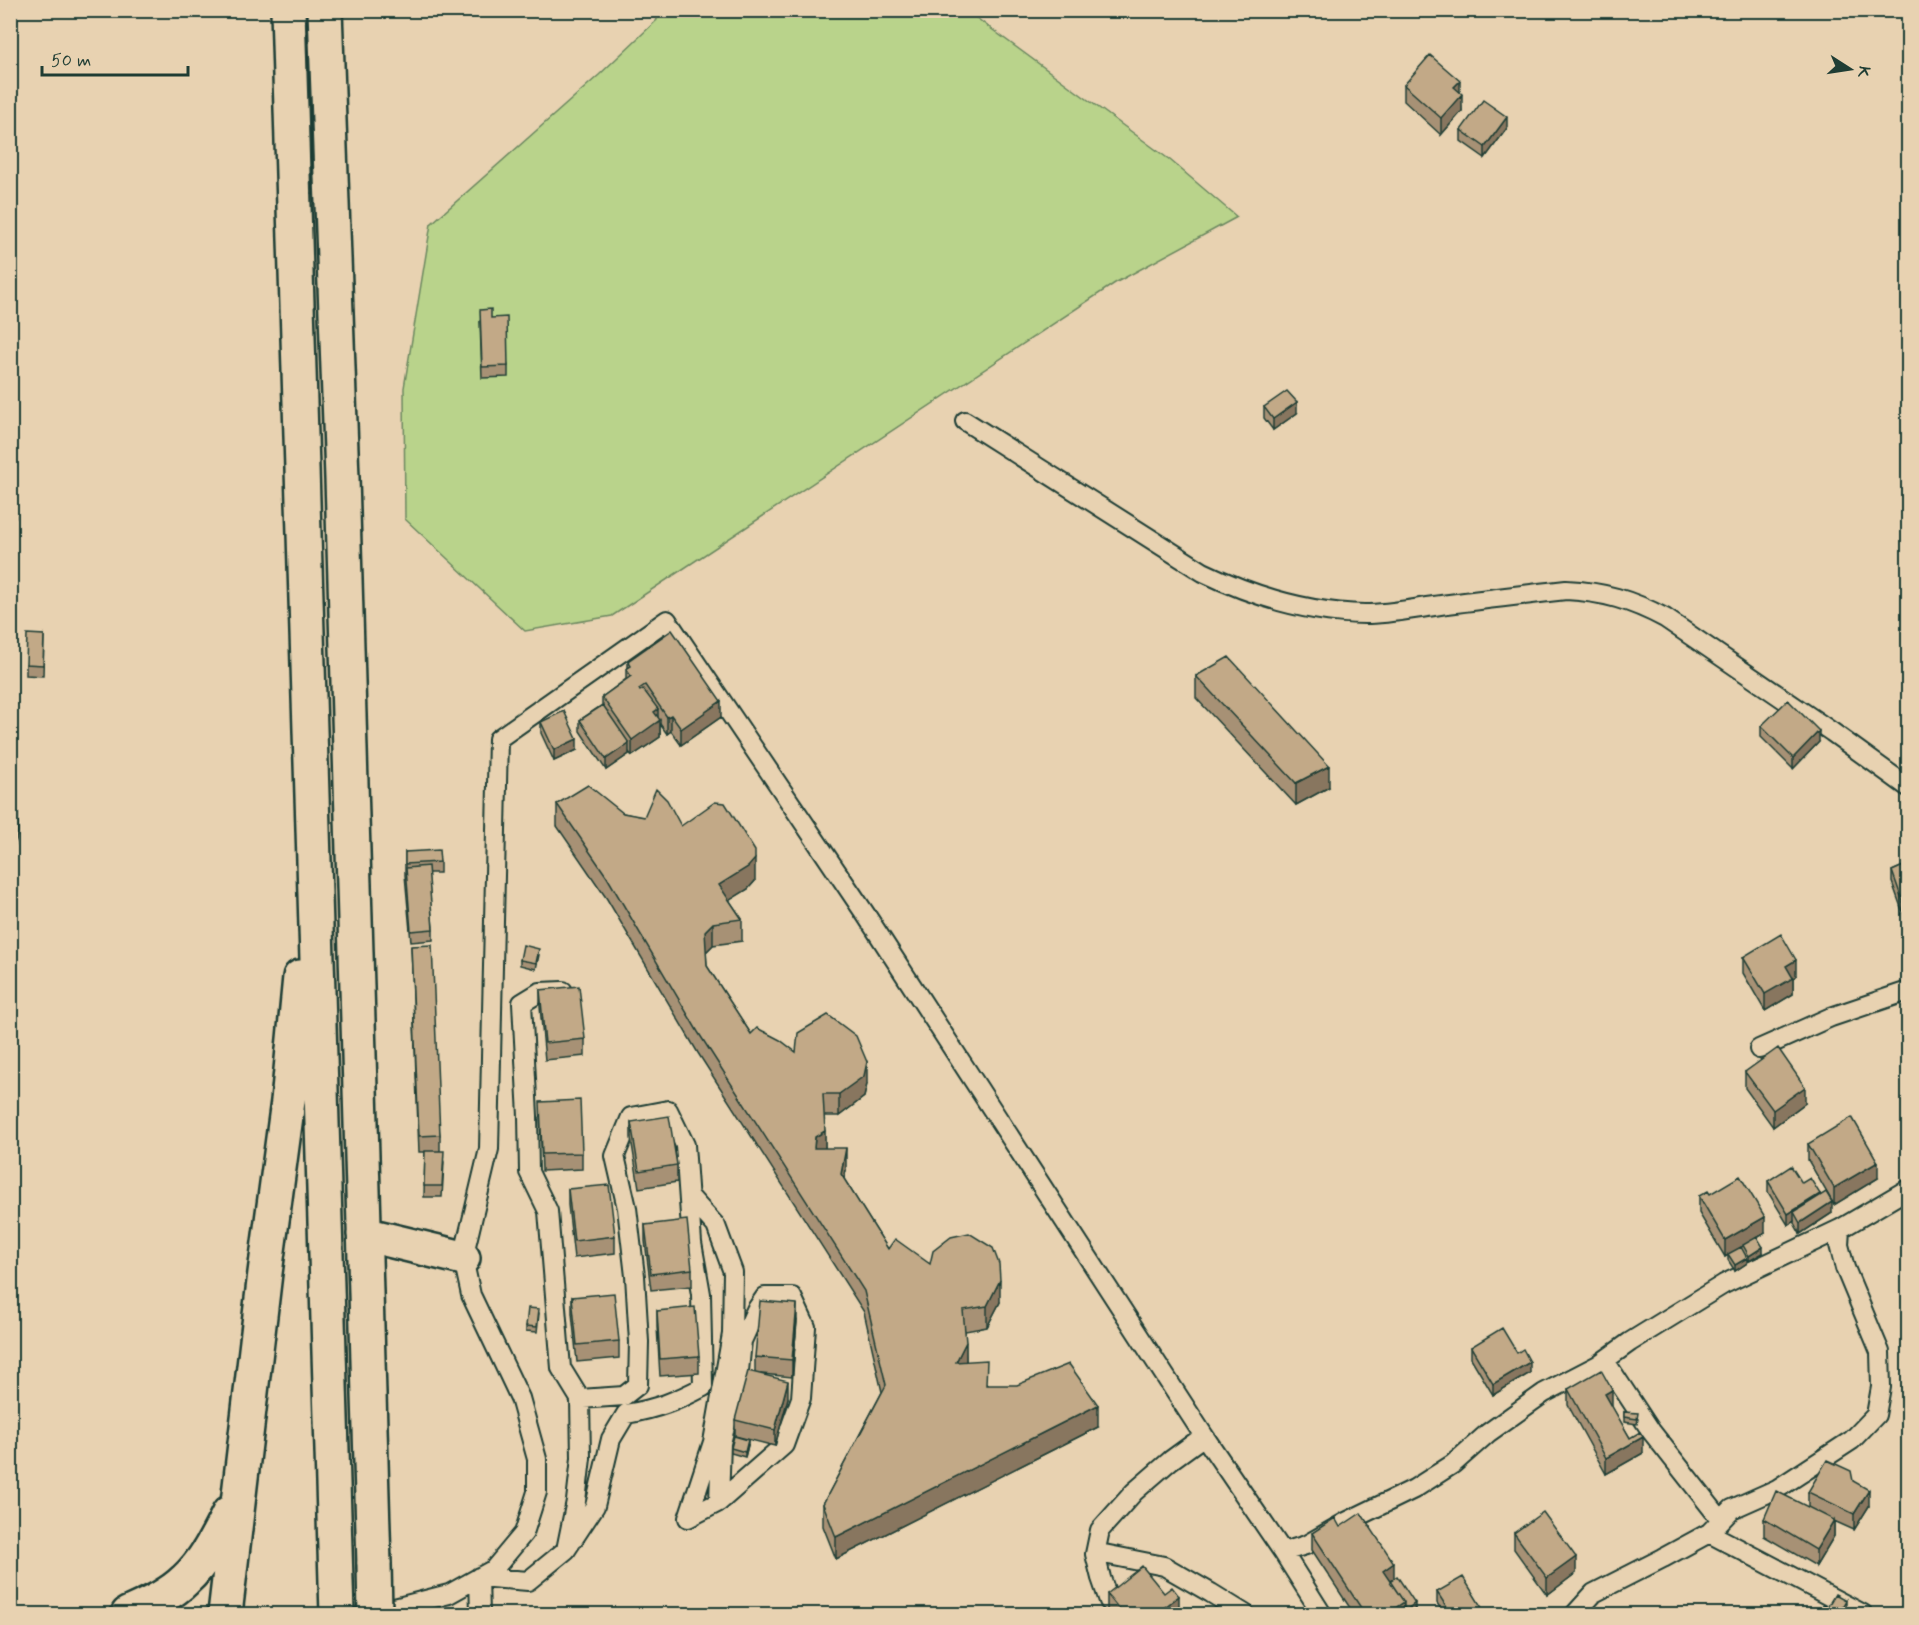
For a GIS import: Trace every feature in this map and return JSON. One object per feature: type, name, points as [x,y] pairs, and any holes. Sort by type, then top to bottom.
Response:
[{"type":"highway","points":[[288,10],[337,1614]]},
{"type":"highway","points":[[325,10],[342,489],[374,1564],[373,1614]]},
{"type":"highway","points":[[225,1614],[288,1101],[301,967],[302,480]]},
{"type":"highway","points":[[364,1234],[463,1258]]},
{"type":"highway","points":[[128,1614],[185,1581],[211,1549],[239,1492]]},
{"type":"street","points":[[965,421],[1203,572],[1250,593],[1289,605],[1335,613],[1368,614],[1566,590],[1590,591],[1616,596],[1643,606],[1665,618],[1823,725],[1908,787]]},
{"type":"street","points":[[373,1614],[448,1594],[494,1569],[524,1533],[537,1492],[537,1459],[519,1398],[471,1295],[463,1258],[489,1149],[498,739],[667,621],[866,915],[1322,1614]]},
{"type":"street","points":[[566,1550],[576,1501],[581,1458],[580,1399],[561,1368],[548,1211],[529,1172],[522,1003],[540,992],[575,990]]},
{"type":"street","points":[[1759,1049],[1831,1017],[1908,991]]},
{"type":"street","points":[[479,1577],[528,1581],[566,1550],[595,1506],[611,1439],[626,1414],[653,1410],[704,1387],[701,1294],[692,1243],[685,1145],[668,1110],[631,1117],[615,1156],[627,1208],[634,1276],[639,1342],[638,1385],[624,1396],[580,1399]]},
{"type":"street","points":[[1283,1552],[1306,1545],[1346,1522],[1434,1478],[1488,1433],[1544,1393],[1605,1361],[1630,1342],[1724,1284],[1840,1229],[1908,1189]]},
{"type":"street","points":[[689,1196],[716,1226],[733,1272],[732,1334],[712,1442],[688,1518],[719,1502],[784,1445],[801,1398],[806,1328],[792,1297],[765,1297],[756,1310],[742,1341],[739,1371],[721,1443],[719,1502]]},
{"type":"street","points":[[1575,1614],[1593,1593],[1663,1558],[1715,1526],[1732,1509],[1777,1489],[1852,1440],[1876,1415],[1881,1387],[1880,1352],[1845,1268],[1839,1245],[1840,1229]]},
{"type":"street","points":[[1605,1361],[1715,1526],[1863,1614]]},
{"type":"street","points":[[1109,1601],[1095,1554],[1100,1530],[1134,1492],[1171,1460],[1204,1436]]},
{"type":"street","points":[[1095,1554],[1164,1566],[1245,1614]]},
{"type":"street","points":[[479,1577],[480,1614]]},
{"type":"green space","points":[[656,11],[967,11],[1170,160],[1237,217],[1115,283],[612,616],[525,631],[405,519],[404,388],[431,224],[599,75],[657,20]]},
{"type":"building","points":[[1430,55],[1460,81],[1454,87],[1462,94],[1441,118],[1404,85]]},
{"type":"building","points":[[1483,100],[1507,117],[1485,147],[1461,130]]},
{"type":"building","points":[[491,309],[491,318],[507,317],[508,366],[482,367],[480,310]]},
{"type":"building","points":[[1287,391],[1297,402],[1273,419],[1264,407]]},
{"type":"building","points":[[10,510],[15,513],[10,520]]},
{"type":"building","points":[[672,630],[721,701],[681,729],[671,715],[667,717],[645,685],[639,689],[640,691],[643,689],[658,709],[654,712],[660,720],[632,740],[602,697],[631,676],[626,669],[631,666],[628,661]]},
{"type":"building","points":[[27,634],[44,635],[43,665],[26,664]]},
{"type":"building","points":[[1229,657],[1329,766],[1296,783],[1196,676]]},
{"type":"building","points":[[1788,700],[1819,731],[1793,758],[1761,726]]},
{"type":"building","points":[[603,705],[629,743],[606,759],[580,720]]},
{"type":"building","points":[[564,711],[577,739],[554,750],[541,722]]},
{"type":"building","points":[[588,785],[623,813],[644,817],[656,789],[667,800],[681,826],[715,802],[725,803],[755,851],[755,859],[748,867],[719,885],[742,919],[713,923],[705,931],[707,966],[751,1034],[757,1028],[780,1040],[796,1052],[798,1033],[828,1015],[856,1036],[867,1062],[864,1076],[839,1094],[823,1094],[825,1131],[815,1137],[814,1148],[846,1148],[841,1174],[888,1249],[895,1239],[930,1264],[933,1251],[951,1237],[969,1233],[993,1248],[999,1264],[1000,1280],[987,1306],[963,1310],[966,1342],[956,1362],[987,1360],[986,1385],[1017,1385],[1069,1364],[1098,1405],[836,1537],[823,1504],[886,1385],[864,1291],[698,1032],[607,877],[557,804]]},
{"type":"building","points":[[10,810],[18,812],[10,839]]},
{"type":"building","points":[[439,850],[440,862],[405,864],[405,852]]},
{"type":"building","points":[[1908,864],[1908,900],[1903,902],[1892,871]]},
{"type":"building","points":[[428,866],[433,929],[411,931],[406,868]]},
{"type":"building","points":[[1781,934],[1796,960],[1786,966],[1793,978],[1765,994],[1743,957]]},
{"type":"building","points":[[432,945],[440,1135],[419,1136],[411,946]]},
{"type":"building","points":[[523,945],[539,949],[536,963],[520,960]]},
{"type":"building","points":[[579,986],[585,1039],[545,1043],[540,990]]},
{"type":"building","points":[[1778,1048],[1805,1087],[1773,1110],[1745,1072]]},
{"type":"building","points":[[580,1100],[582,1153],[542,1154],[540,1102]]},
{"type":"building","points":[[669,1116],[677,1165],[639,1171],[631,1122]]},
{"type":"building","points":[[1852,1117],[1878,1162],[1834,1188],[1808,1144]]},
{"type":"building","points":[[425,1151],[444,1151],[442,1186],[424,1186]]},
{"type":"building","points":[[1791,1166],[1802,1183],[1810,1178],[1820,1194],[1788,1214],[1768,1181]]},
{"type":"building","points":[[1740,1176],[1765,1217],[1725,1240],[1699,1196],[1708,1191],[1710,1194]]},
{"type":"building","points":[[609,1185],[615,1236],[574,1241],[568,1189]]},
{"type":"building","points":[[1826,1192],[1832,1202],[1800,1223],[1794,1212]]},
{"type":"building","points":[[687,1220],[692,1269],[651,1274],[645,1225]]},
{"type":"building","points":[[1757,1237],[1763,1247],[1749,1256],[1743,1245]]},
{"type":"building","points":[[1741,1247],[1747,1258],[1735,1265],[1728,1254]]},
{"type":"building","points":[[614,1293],[619,1341],[577,1345],[572,1297]]},
{"type":"building","points":[[760,1301],[797,1304],[792,1360],[755,1357]]},
{"type":"building","points":[[695,1307],[699,1356],[660,1359],[657,1311]]},
{"type":"building","points":[[528,1308],[539,1309],[537,1327],[526,1326]]},
{"type":"building","points":[[1502,1328],[1517,1353],[1523,1349],[1530,1362],[1493,1384],[1471,1347]]},
{"type":"building","points":[[1601,1370],[1612,1390],[1605,1394],[1630,1438],[1640,1432],[1643,1437],[1606,1458],[1568,1389]]},
{"type":"building","points":[[748,1371],[788,1381],[775,1430],[735,1420]]},
{"type":"building","points":[[1624,1412],[1638,1413],[1637,1419],[1624,1417]]},
{"type":"building","points":[[734,1436],[748,1440],[745,1452],[731,1448]]},
{"type":"building","points":[[1827,1460],[1851,1471],[1853,1481],[1869,1490],[1854,1514],[1808,1492]]},
{"type":"building","points":[[1776,1491],[1834,1520],[1816,1550],[1764,1519]]},
{"type":"building","points":[[1543,1512],[1576,1557],[1547,1578],[1514,1533]]},
{"type":"building","points":[[1361,1513],[1394,1563],[1383,1571],[1404,1602],[1386,1614],[1365,1614],[1312,1533],[1335,1518],[1340,1527]]},
{"type":"building","points":[[1142,1566],[1164,1593],[1172,1587],[1179,1596],[1156,1614],[1123,1614],[1107,1594]]},
{"type":"building","points":[[1397,1576],[1415,1603],[1406,1610],[1404,1602],[1390,1581]]},
{"type":"building","points":[[1463,1577],[1484,1611],[1478,1614],[1451,1614],[1437,1592]]},
{"type":"building","points":[[1835,1594],[1846,1600],[1838,1614],[1823,1614]]}]
